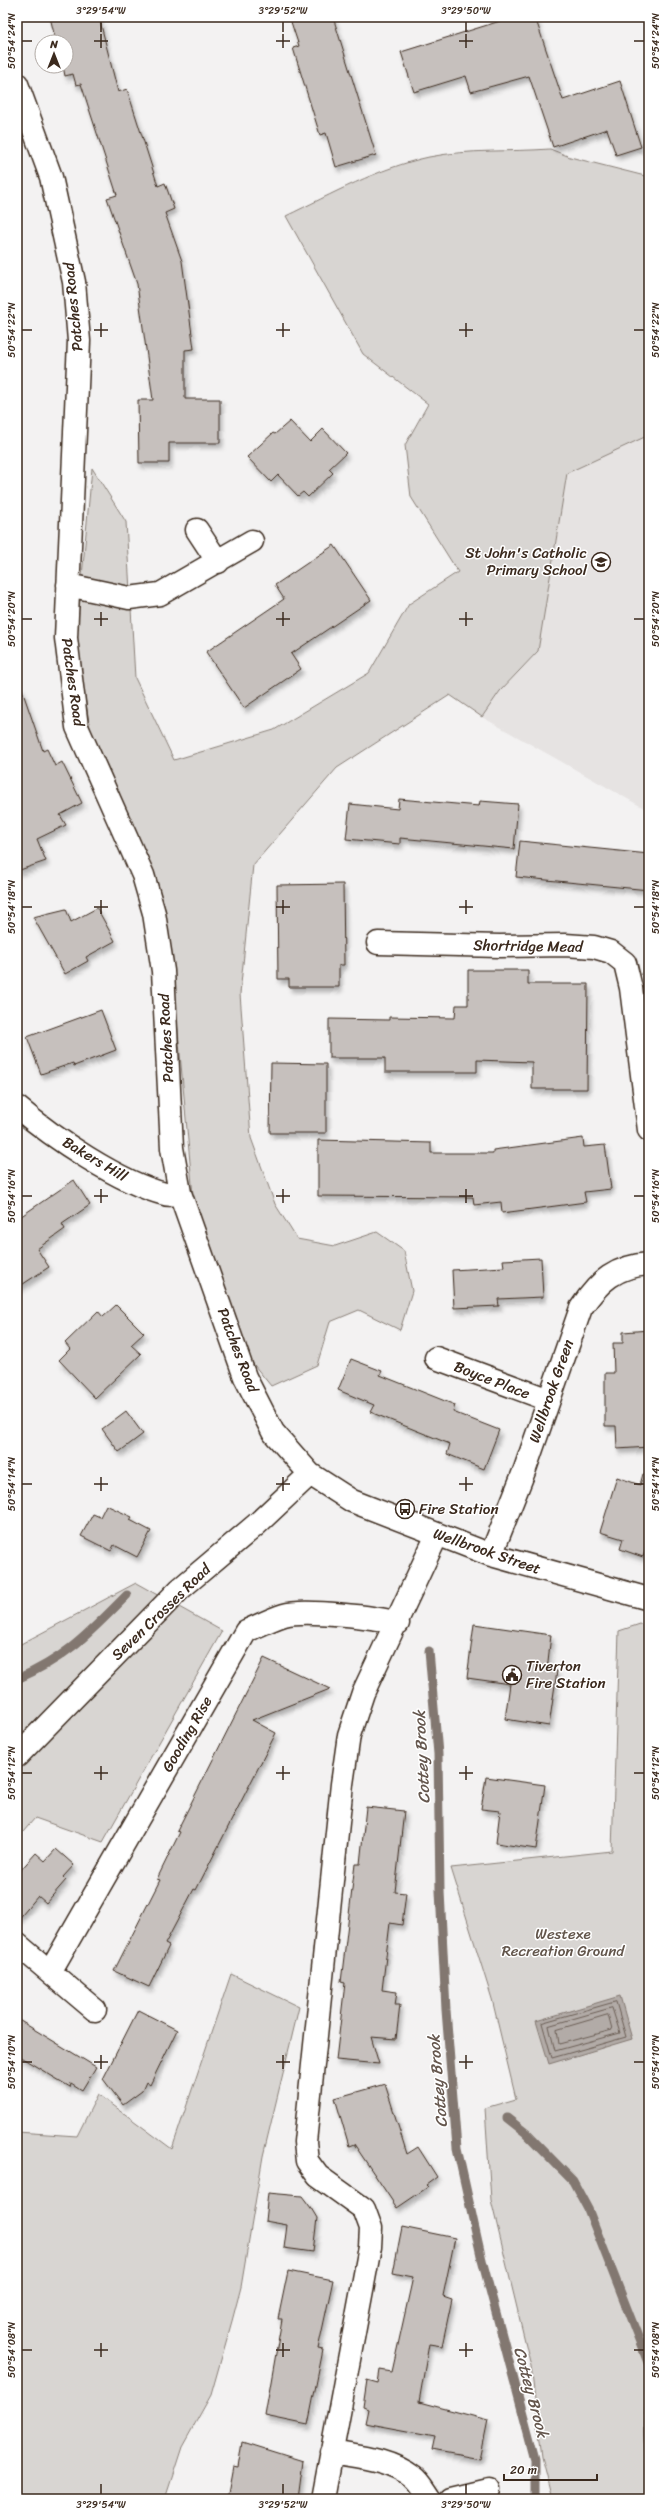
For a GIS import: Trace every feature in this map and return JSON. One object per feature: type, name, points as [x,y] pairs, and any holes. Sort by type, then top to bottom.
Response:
[{"type":"street","name":"Patches Road","points":[[17,84],[51,177],[74,282],[79,341],[66,638],[77,727],[143,876],[154,913],[163,971],[172,1148],[180,1193],[245,1377],[273,1432],[310,1474]]},
{"type":"street","points":[[196,530],[218,562]]},
{"type":"street","points":[[68,585],[130,598],[160,594],[218,562],[252,541]]},
{"type":"street","name":"Shortridge Mead","points":[[378,943],[500,946],[565,945],[594,947],[611,952],[625,963],[632,988],[649,1130]]},
{"type":"street","name":"Bakers Hill","points":[[17,1107],[95,1161],[126,1178],[166,1195],[180,1193]]},
{"type":"street","name":"Wellbrook Green","points":[[491,1555],[549,1400],[570,1335],[581,1308],[593,1291],[606,1278],[630,1265],[649,1264]]},
{"type":"street","name":"Boyce Place","points":[[436,1358],[549,1400]]},
{"type":"street","name":"Wellbrook Street","points":[[310,1474],[352,1500],[437,1535],[491,1555],[649,1599]]},
{"type":"street","name":"Seven Crosses Road","points":[[17,1756],[180,1589],[257,1524],[310,1474]]},
{"type":"street","points":[[323,2499],[370,2247],[371,2228],[364,2209],[318,2176],[307,2161],[305,2142],[349,1735],[363,1693],[398,1623],[437,1535]]},
{"type":"street","name":"Gooding Rise","points":[[50,1972],[246,1632],[285,1615],[331,1615],[385,1620],[398,1623]]},
{"type":"street","points":[[17,1944],[95,2010]]},
{"type":"street","points":[[331,2452],[374,2459],[395,2466],[415,2477],[430,2499]]},
{"type":"street","points":[[451,2499],[489,2490]]},
{"type":"shaded area","name":"St John's Catholic Primary School","points":[[649,435],[649,811],[482,717],[500,691],[538,651],[567,473]]},
{"type":"green space","points":[[550,149],[570,157],[649,177],[649,435],[567,473],[538,651],[500,691],[482,717],[450,695],[337,768],[253,865],[240,994],[251,1138],[275,1204],[297,1239],[335,1246],[377,1232],[404,1251],[412,1291],[400,1330],[359,1310],[330,1322],[317,1365],[271,1386],[233,1339],[193,1195],[172,966],[91,734],[76,642],[92,468],[126,522],[135,678],[174,760],[274,730],[369,673],[409,604],[458,572],[411,497],[405,445],[428,404],[363,354],[286,216],[356,182],[392,168],[429,157],[444,154],[474,152]]},
{"type":"green space","points":[[136,1583],[222,1631],[103,1842],[35,1818],[17,1839],[17,1646]]},
{"type":"green space","name":"Westexe Recreation Ground","points":[[640,1624],[649,1627],[649,2499],[553,2499],[542,2457],[531,2366],[491,2200],[485,2108],[516,2099],[492,1999],[451,1868],[612,1851],[619,1631]]},
{"type":"green space","points":[[231,1974],[299,2007],[263,2156],[241,2287],[211,2395],[182,2447],[165,2499],[17,2499],[17,2132],[77,2136],[98,2094],[172,2149]]},
{"type":"water","points":[[620,1996],[632,2039],[549,2064],[536,2021]]},
{"type":"water","points":[[649,2392],[649,2464],[646,2456],[644,2428],[645,2410]]},
{"type":"building","points":[[50,17],[99,17],[118,92],[127,89],[158,186],[165,183],[174,209],[165,213],[182,261],[194,349],[185,350],[185,399],[220,399],[220,443],[169,443],[169,463],[139,463],[138,400],[153,400],[137,284],[107,198],[117,195],[81,84],[76,85],[73,74],[74,34],[54,34]]},
{"type":"building","points":[[306,17],[333,17],[376,155],[336,167],[326,133],[320,135],[293,48],[299,46],[291,22]]},
{"type":"building","points":[[513,17],[535,17],[563,100],[620,81],[641,147],[616,155],[607,129],[553,147],[529,76],[471,92],[466,76],[414,92],[401,52]]},
{"type":"building","points":[[290,421],[310,442],[323,429],[346,453],[329,469],[333,473],[308,497],[303,492],[298,496],[278,475],[271,482],[247,457],[273,433],[275,434]]},
{"type":"building","points":[[334,545],[371,600],[291,654],[301,669],[244,708],[206,652],[284,599],[275,585]]},
{"type":"building","points":[[21,687],[43,751],[47,749],[55,766],[62,762],[82,803],[60,815],[66,825],[37,839],[46,861],[17,871],[17,688]]},
{"type":"building","points":[[399,799],[479,806],[480,801],[518,804],[514,849],[400,838],[400,844],[346,839],[350,804],[398,809]]},
{"type":"building","points":[[520,841],[649,854],[649,890],[516,877]]},
{"type":"building","points":[[343,884],[344,965],[339,965],[339,987],[289,987],[289,979],[278,979],[277,885]]},
{"type":"building","points":[[97,908],[115,941],[86,957],[88,961],[65,974],[33,917],[66,909],[71,922]]},
{"type":"building","points":[[468,970],[528,970],[528,984],[588,984],[587,1089],[532,1089],[532,1062],[477,1060],[477,1072],[385,1072],[385,1058],[329,1058],[329,1019],[389,1020],[389,1017],[455,1018],[456,1005],[468,1005]]},
{"type":"building","points":[[101,1010],[116,1050],[74,1066],[73,1063],[41,1074],[27,1037]]},
{"type":"building","points":[[271,1063],[326,1064],[326,1133],[270,1133]]},
{"type":"building","points":[[583,1138],[584,1147],[605,1145],[611,1189],[584,1192],[586,1202],[502,1213],[501,1202],[474,1205],[473,1197],[318,1196],[318,1140],[431,1143],[431,1153],[493,1153],[493,1150]]},
{"type":"building","points":[[74,1180],[90,1205],[62,1224],[65,1229],[37,1249],[49,1267],[17,1288],[17,1219]]},
{"type":"building","points":[[541,1258],[543,1297],[498,1299],[499,1306],[454,1308],[452,1270],[504,1267],[503,1260]]},
{"type":"building","points":[[116,1305],[144,1333],[131,1345],[141,1354],[95,1398],[59,1360],[70,1349],[65,1343],[98,1311],[103,1317]]},
{"type":"building","points":[[649,1330],[649,1447],[617,1449],[616,1426],[605,1426],[605,1373],[614,1373],[613,1343],[623,1343],[623,1332]]},
{"type":"building","points":[[351,1359],[382,1371],[380,1375],[455,1405],[453,1412],[499,1430],[484,1469],[447,1454],[450,1444],[370,1412],[374,1405],[338,1390]]},
{"type":"building","points":[[126,1411],[143,1434],[119,1452],[102,1429]]},
{"type":"building","points":[[643,1474],[649,1475],[649,1547],[647,1546],[643,1557],[620,1549],[623,1539],[600,1532],[617,1477],[640,1485]]},
{"type":"building","points":[[106,1505],[132,1517],[130,1520],[151,1531],[137,1557],[114,1545],[111,1551],[81,1536],[93,1514],[100,1517]]},
{"type":"building","name":"Tiverton Fire Station","points":[[474,1624],[551,1635],[547,1670],[557,1671],[549,1726],[505,1719],[510,1684],[467,1678]]},
{"type":"building","points":[[264,1658],[330,1689],[252,1720],[276,1733],[196,1890],[194,1889],[165,1944],[169,1946],[149,1987],[114,1971],[160,1880],[157,1879],[180,1832],[177,1831]]},
{"type":"building","points":[[486,1777],[545,1785],[536,1849],[496,1843],[500,1811],[481,1809]]},
{"type":"building","points":[[366,1807],[404,1811],[395,1892],[406,1893],[402,1925],[390,1923],[382,1990],[397,1992],[395,2005],[400,2005],[396,2039],[371,2037],[379,2064],[336,2060],[345,1983],[341,1982],[355,1864],[360,1864]]},
{"type":"building","points":[[56,1849],[74,1865],[63,1877],[66,1880],[46,1903],[38,1896],[17,1921],[17,1874],[36,1853],[45,1861]]},
{"type":"building","points":[[138,2010],[177,2030],[150,2085],[146,2082],[142,2091],[123,2105],[103,2079]]},
{"type":"building","points":[[17,2019],[96,2067],[82,2090],[71,2083],[70,2087],[17,2055]]},
{"type":"building","points":[[385,2084],[407,2154],[418,2147],[437,2177],[426,2185],[428,2187],[397,2208],[354,2144],[349,2146],[335,2098]]},
{"type":"building","points":[[268,2193],[302,2196],[317,2218],[313,2252],[284,2248],[287,2225],[265,2221]]},
{"type":"building","points":[[402,2227],[455,2238],[443,2296],[452,2299],[442,2346],[429,2344],[419,2402],[488,2420],[480,2459],[432,2450],[435,2436],[365,2423],[368,2409],[363,2407],[367,2380],[378,2383],[380,2370],[392,2372],[413,2277],[393,2273]]},
{"type":"building","points":[[288,2271],[333,2280],[318,2349],[323,2350],[308,2425],[265,2416],[282,2319],[278,2319]]},
{"type":"building","points":[[242,2442],[303,2461],[298,2499],[227,2499],[233,2467],[238,2468]]},
{"type":"waterway","name":"Cottey Brook","points":[[17,1679],[35,1671],[64,1653],[89,1632],[127,1595]]},
{"type":"waterway","name":"Cottey Brook","points":[[429,1651],[438,1754],[440,1891],[446,2010],[457,2148],[482,2260],[535,2459],[535,2499]]},
{"type":"waterway","points":[[507,2118],[526,2133],[573,2181],[588,2209],[649,2365]]},
{"type":"place","name":"St John's Catholic Primary School","points":[[601,562]]},
{"type":"place","name":"Fire Station","points":[[405,1509]]},
{"type":"place","name":"Tiverton Fire Station","points":[[512,1675]]}]
